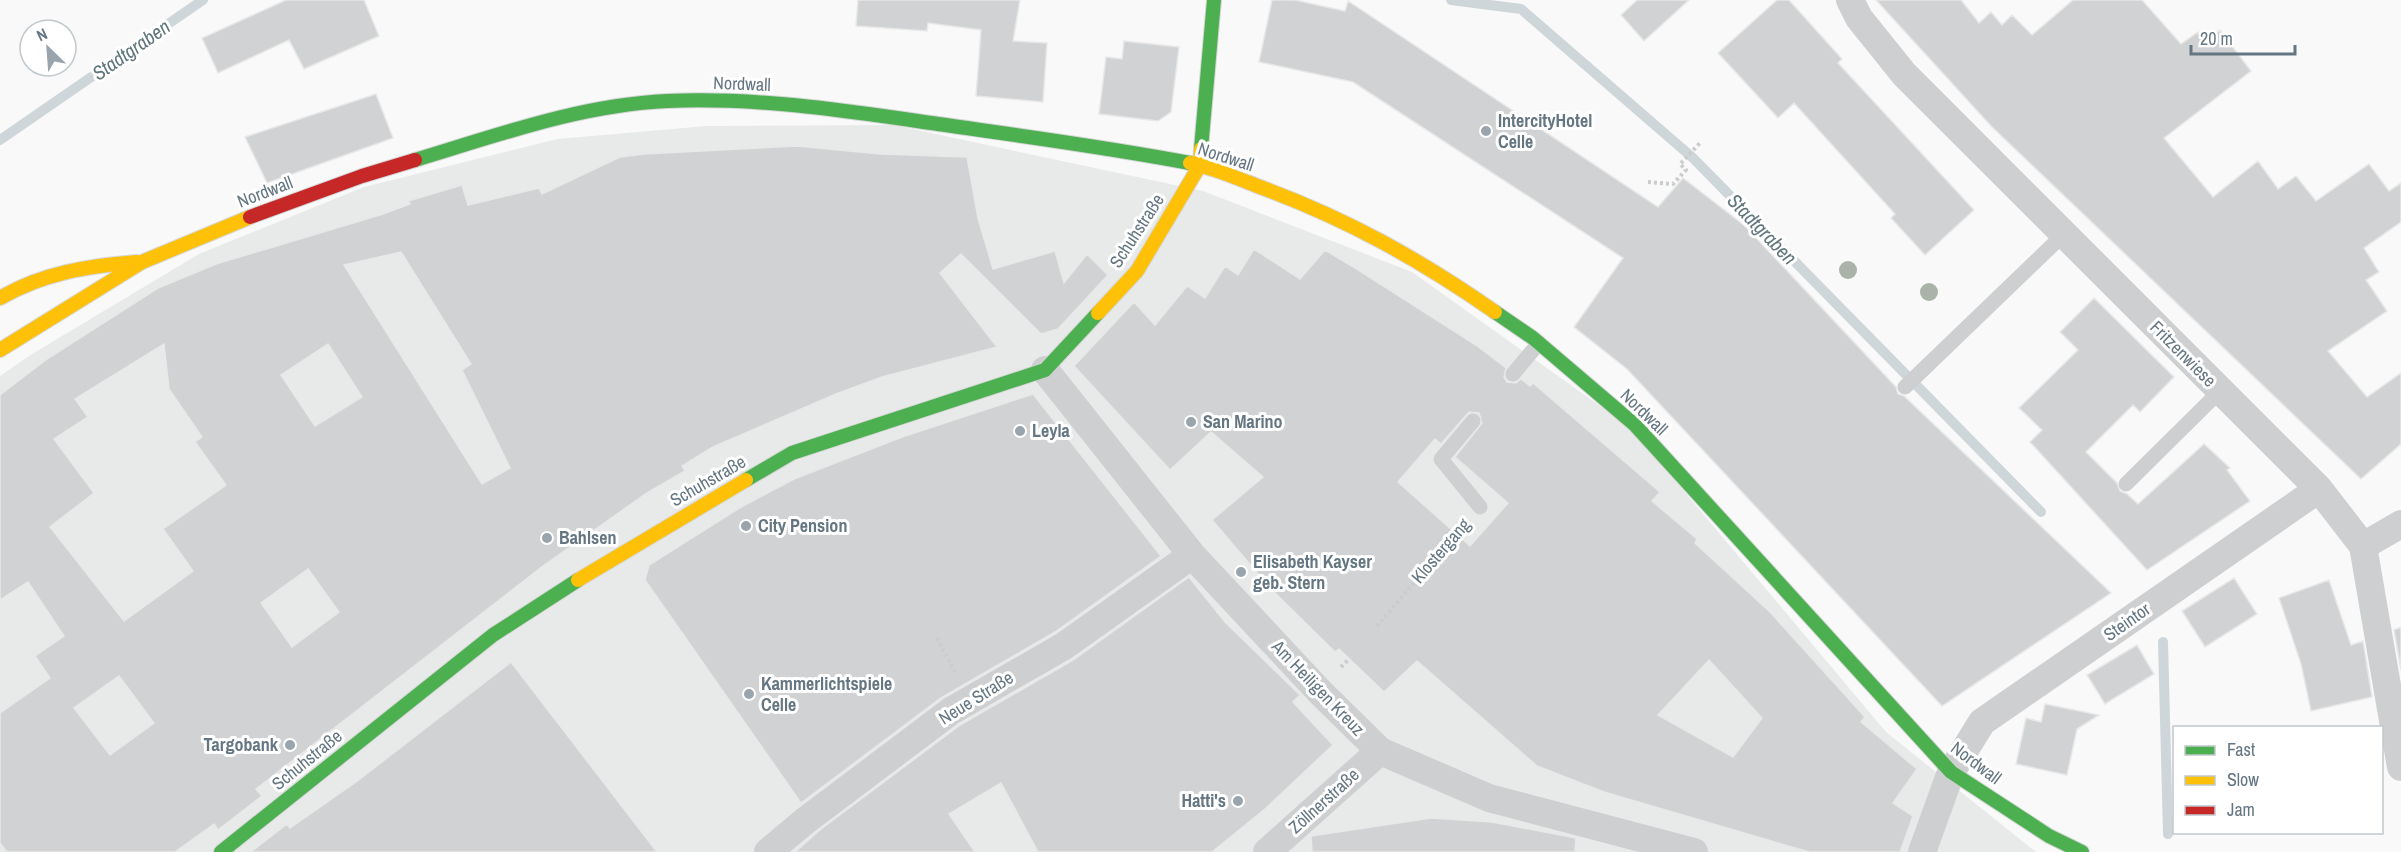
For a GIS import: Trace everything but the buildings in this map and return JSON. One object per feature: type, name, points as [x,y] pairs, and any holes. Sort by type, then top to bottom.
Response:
[{"type":"main road","points":[[1200,165],[1214,0]]},
{"type":"main road","name":"Nordwall","points":[[0,350],[142,262],[275,207],[362,176],[529,125],[587,111],[666,101],[750,101],[807,105],[1128,151],[1200,165],[1318,208],[1374,236],[1438,272],[1539,343],[1635,425],[1952,772],[2049,836],[2082,852]]},
{"type":"main road","name":"Schuhstraße","points":[[221,852],[493,635],[624,549],[792,453],[1045,370],[1137,271],[1200,165]]},
{"type":"main road","name":"Nordwall","points":[[0,298],[35,278],[85,266],[142,262]]},
{"type":"street","name":"Fritzenwiese","points":[[1850,0],[1859,18],[1904,74],[2319,489],[2363,546],[2393,663],[2401,767]]},
{"type":"street","name":"Am Heiligen Kreuz","points":[[1045,370],[1192,555],[1320,692],[1380,751],[1489,798],[1694,852]]},
{"type":"street","name":"Steintor","points":[[1922,852],[1952,772],[1982,722],[2319,489]]},
{"type":"street","points":[[2363,546],[2401,524]]},
{"type":"street","name":"Neue Straße","points":[[768,852],[832,800],[970,700],[1064,646],[1192,555]]},
{"type":"street","name":"Zöllnerstraße","points":[[1267,852],[1380,751]]},
{"type":"lane","points":[[1905,387],[2063,235]]},
{"type":"lane","points":[[1513,374],[1539,343]]},
{"type":"lane","points":[[2126,484],[2220,391]]},
{"type":"lane","name":"Klostergang","points":[[1473,421],[1441,459],[1480,507]]},
{"type":"path","points":[[1648,182],[1673,184],[1686,170],[1680,164],[1700,143]]},
{"type":"path","name":"Klostergang","points":[[1377,626],[1480,507]]},
{"type":"path","points":[[937,638],[970,700]]},
{"type":"shaded area","points":[[893,125],[1203,191],[1412,272],[1631,428],[1886,732],[2036,852],[0,852],[0,376],[32,354],[199,254],[364,187],[557,139],[707,126]]},
{"type":"waterway","name":"Stadtgraben","points":[[0,140],[203,0]]},
{"type":"waterway","name":"Stadtgraben","points":[[1451,0],[1521,9],[1693,158],[2041,512]]},
{"type":"waterway","name":"Stadtgraben","points":[[2163,642],[2168,834]]},
{"type":"traffic: fast","points":[[1201,149],[1214,0]]},
{"type":"traffic: fast","points":[[415,160],[508,131],[603,108],[701,100],[769,103],[837,110],[1064,142],[1190,163]]},
{"type":"traffic: fast","points":[[1495,312],[1533,338],[1635,425],[1951,772],[2049,836],[2082,852]]},
{"type":"traffic: fast","points":[[746,480],[792,453],[1045,370],[1098,313]]},
{"type":"traffic: fast","points":[[221,852],[493,635],[578,580]]},
{"type":"traffic: slow","points":[[1098,313],[1137,271],[1200,165],[1201,149]]},
{"type":"traffic: slow","points":[[1190,163],[1292,199],[1353,227],[1410,258],[1495,312]]},
{"type":"traffic: slow","points":[[0,350],[142,262],[250,217]]},
{"type":"traffic: slow","points":[[0,298],[33,282],[66,272],[137,262]]},
{"type":"traffic: slow","points":[[578,580],[746,480]]},
{"type":"traffic: jam","points":[[250,217],[362,176],[415,160]]},
{"type":"place","name":"IntercityHotel Celle","points":[[1486,131]]},
{"type":"place","name":"San Marino","points":[[1191,422]]},
{"type":"place","name":"Leyla","points":[[1020,431]]},
{"type":"place","name":"City Pension","points":[[746,526]]},
{"type":"place","name":"Bahlsen","points":[[547,538]]},
{"type":"place","name":"Elisabeth Kayser geb. Stern","points":[[1241,572]]},
{"type":"place","name":"Kammerlichtspiele Celle","points":[[749,694]]},
{"type":"place","name":"Targobank","points":[[290,745]]},
{"type":"place","name":"Hatti's","points":[[1238,801]]}]
